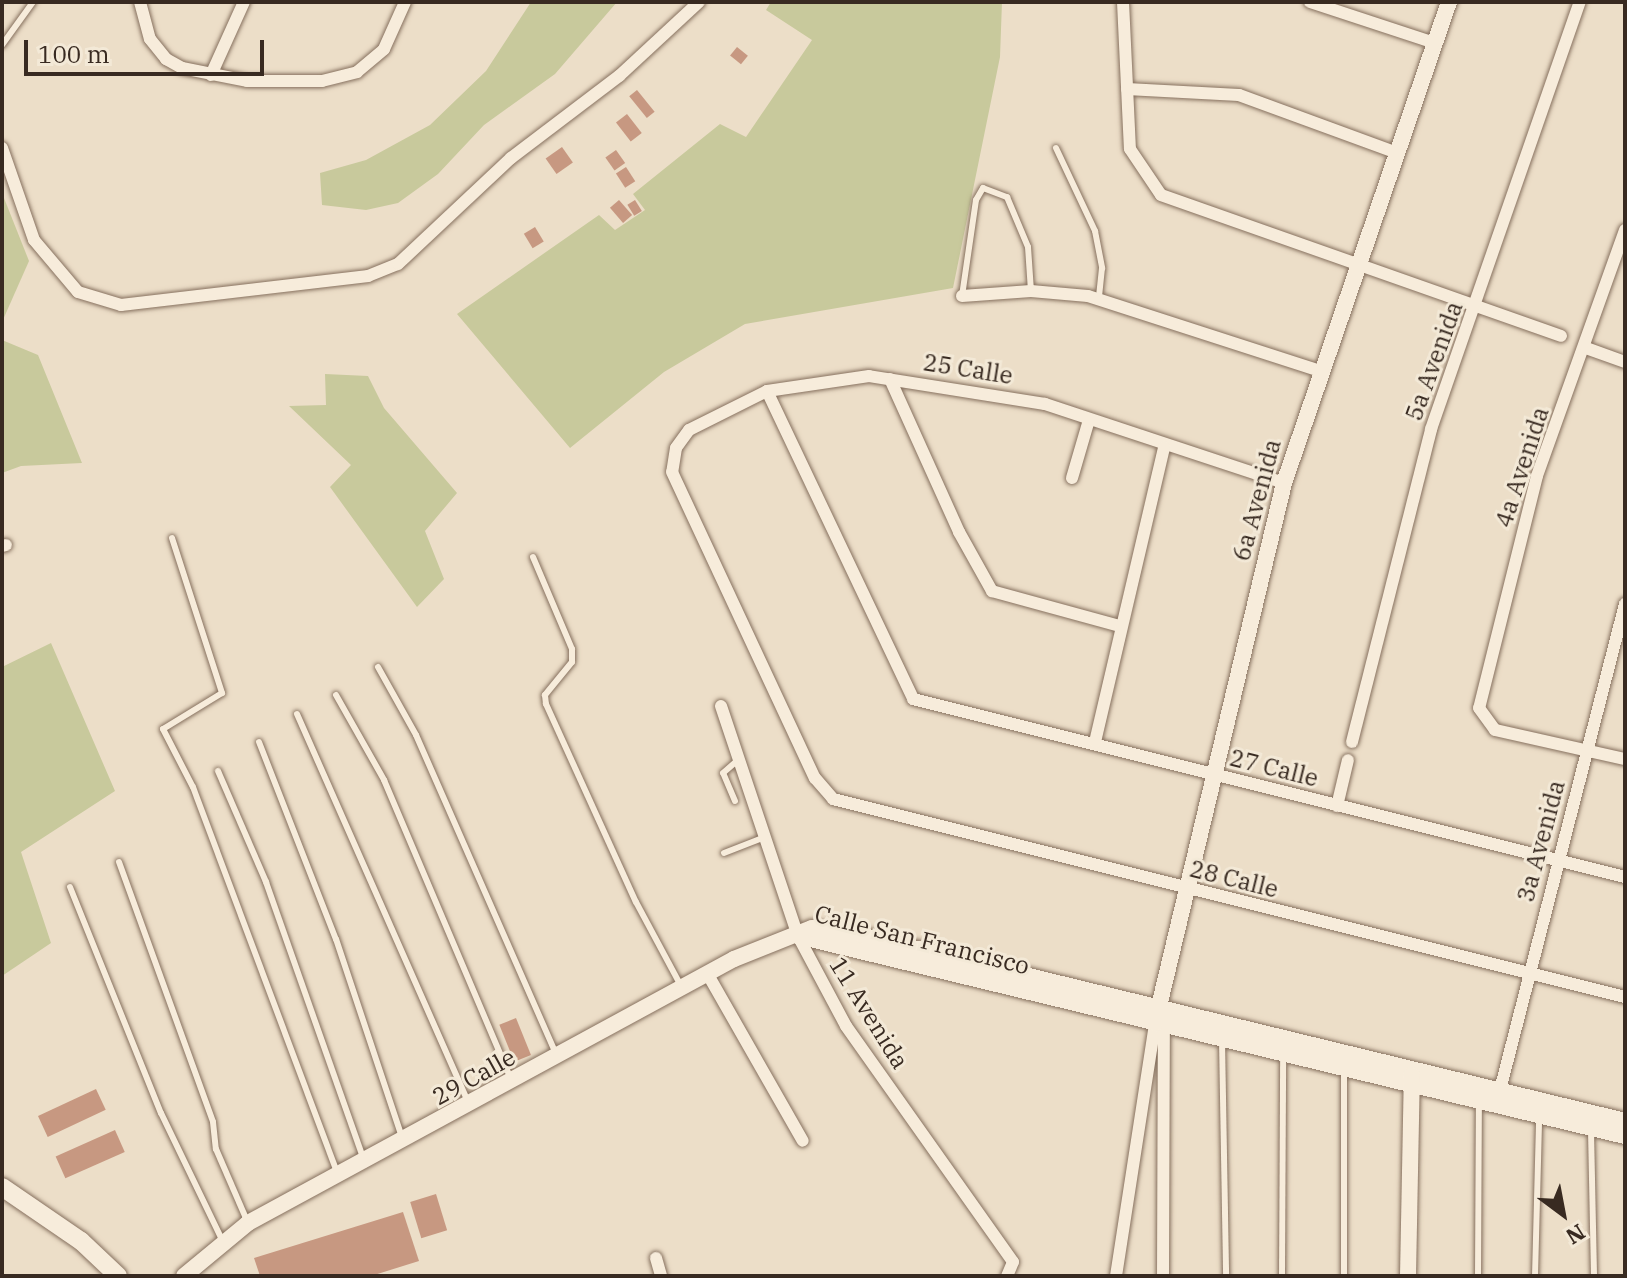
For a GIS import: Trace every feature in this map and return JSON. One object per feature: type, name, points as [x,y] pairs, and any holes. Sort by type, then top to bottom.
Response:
[{"type":"main road","points":[[2,1187],[81,1241],[118,1276]]},
{"type":"street","points":[[140,2],[159,53],[182,68],[247,81],[322,81],[357,72],[384,49],[405,2]]},
{"type":"street","points":[[211,75],[244,2]]},
{"type":"street","points":[[2,148],[34,240],[78,292],[121,305],[368,276],[398,264],[511,158],[619,76],[699,2]]},
{"type":"street","points":[[1123,2],[1130,149],[1145,176],[1161,195],[1561,336]]},
{"type":"street","points":[[1310,2],[1435,43]]},
{"type":"street","name":"6a Avenida","points":[[1159,1018],[1212,774],[1284,483],[1355,265],[1449,2]]},
{"type":"street","name":"5a Avenida","points":[[1352,742],[1431,429],[1478,307],[1580,2]]},
{"type":"street","points":[[1127,89],[1239,95],[1395,152]]},
{"type":"street","name":"4a Avenida","points":[[1590,750],[1495,730],[1483,721],[1479,708],[1537,476],[1586,348],[1625,230]]},
{"type":"street","points":[[962,296],[1031,291],[1099,299],[1320,371]]},
{"type":"street","points":[[1586,348],[1625,362]]},
{"type":"street","name":"25 Calle","points":[[833,799],[815,778],[672,472],[676,448],[689,430],[767,391],[869,376],[1045,404],[1164,447],[1284,483]]},
{"type":"street","points":[[890,379],[959,532],[992,591],[1120,626]]},
{"type":"street","name":"27 Calle","points":[[767,391],[913,699],[1095,742],[1625,877]]},
{"type":"street","points":[[1072,478],[1089,420]]},
{"type":"street","points":[[1095,742],[1164,447]]},
{"type":"street","name":"3a Avenida","points":[[1500,1090],[1621,637],[1625,604]]},
{"type":"street","name":"11 Avenida","points":[[721,706],[798,936],[846,1026],[1013,1262],[1010,1273]]},
{"type":"street","points":[[1590,750],[1625,759]]},
{"type":"street","points":[[1337,806],[1348,760]]},
{"type":"street","name":"28 Calle","points":[[833,799],[1186,890],[1625,997]]},
{"type":"street","name":"Calle San Francisco","points":[[798,936],[812,928],[864,936],[1159,1018],[1412,1077],[1479,1100],[1625,1136]]},
{"type":"street","name":"29 Calle","points":[[184,1276],[248,1223],[471,1107],[707,973],[798,936]]},
{"type":"street","points":[[707,973],[803,1141]]},
{"type":"street","points":[[1116,1276],[1159,1018]]},
{"type":"street","points":[[1159,1018],[1163,1276]]},
{"type":"street","name":"Calle San Francisco","points":[[1159,1018],[1222,1040],[1344,1071],[1500,1090],[1625,1121]]},
{"type":"street","points":[[1408,1276],[1412,1077]]},
{"type":"street","points":[[656,1258],[661,1276]]},
{"type":"lane","points":[[2,45],[33,2]]},
{"type":"lane","points":[[1056,148],[1095,231],[1102,268],[1099,299]]},
{"type":"lane","points":[[962,296],[976,200],[983,188],[1007,197],[1018,219],[1028,247],[1031,291]]},
{"type":"lane","points":[[172,538],[222,693],[163,729],[204,814],[338,1175]]},
{"type":"lane","points":[[533,557],[572,649],[565,675],[545,695],[546,704],[636,902],[682,987]]},
{"type":"lane","points":[[378,667],[416,735],[557,1058]]},
{"type":"lane","points":[[336,695],[384,780],[513,1083]]},
{"type":"lane","points":[[297,714],[471,1107]]},
{"type":"lane","points":[[259,742],[336,939],[404,1143]]},
{"type":"lane","points":[[735,801],[723,773],[739,759]]},
{"type":"lane","points":[[218,771],[266,882],[364,1162]]},
{"type":"lane","points":[[724,853],[765,837]]},
{"type":"lane","points":[[119,862],[213,1122],[216,1149],[248,1223]]},
{"type":"lane","points":[[70,887],[155,1100],[223,1243]]},
{"type":"lane","points":[[1222,1040],[1226,1276]]},
{"type":"lane","points":[[1282,1276],[1283,1055]]},
{"type":"lane","points":[[1344,1071],[1344,1276]]},
{"type":"lane","points":[[1478,1276],[1479,1100]]},
{"type":"lane","points":[[1535,1276],[1539,1115]]},
{"type":"lane","points":[[1591,1127],[1594,1276]]},
{"type":"green space","points":[[531,2],[617,2],[555,74],[484,125],[438,174],[398,203],[366,210],[322,205],[320,173],[366,160],[430,125],[486,71]]},
{"type":"green space","points":[[771,2],[1002,2],[1000,57],[953,288],[745,324],[664,372],[570,448],[457,314],[599,215],[615,230],[645,210],[633,194],[720,124],[746,137],[812,40],[766,10]]},
{"type":"green space","points":[[2,193],[29,261],[2,322]]},
{"type":"green space","points":[[2,340],[38,355],[82,463],[21,466],[2,473]]},
{"type":"green space","points":[[325,374],[368,376],[384,408],[457,493],[425,531],[444,579],[417,607],[330,487],[351,465],[289,406],[326,405]]},
{"type":"green space","points":[[51,643],[115,791],[21,852],[51,943],[2,976],[2,667]]},
{"type":"building","points":[[737,47],[748,56],[741,64],[730,56]]},
{"type":"building","points":[[637,90],[655,112],[647,118],[629,96]]},
{"type":"building","points":[[627,114],[642,133],[631,142],[616,123]]},
{"type":"building","points":[[562,147],[573,163],[557,174],[546,158]]},
{"type":"building","points":[[616,150],[625,163],[615,171],[605,157]]},
{"type":"building","points":[[626,167],[635,181],[625,188],[616,174]]},
{"type":"building","points":[[619,200],[632,215],[623,223],[610,208]]},
{"type":"building","points":[[635,200],[642,211],[634,216],[627,205]]},
{"type":"building","points":[[535,227],[544,242],[533,248],[524,234]]},
{"type":"building","points":[[516,1018],[531,1055],[514,1062],[499,1025]]},
{"type":"building","points":[[96,1089],[106,1110],[48,1137],[38,1116]]},
{"type":"building","points":[[115,1130],[125,1152],[65,1178],[56,1156]]},
{"type":"building","points":[[436,1194],[447,1230],[421,1238],[410,1202]]},
{"type":"building","points":[[403,1212],[419,1261],[371,1276],[260,1276],[254,1258]]}]
